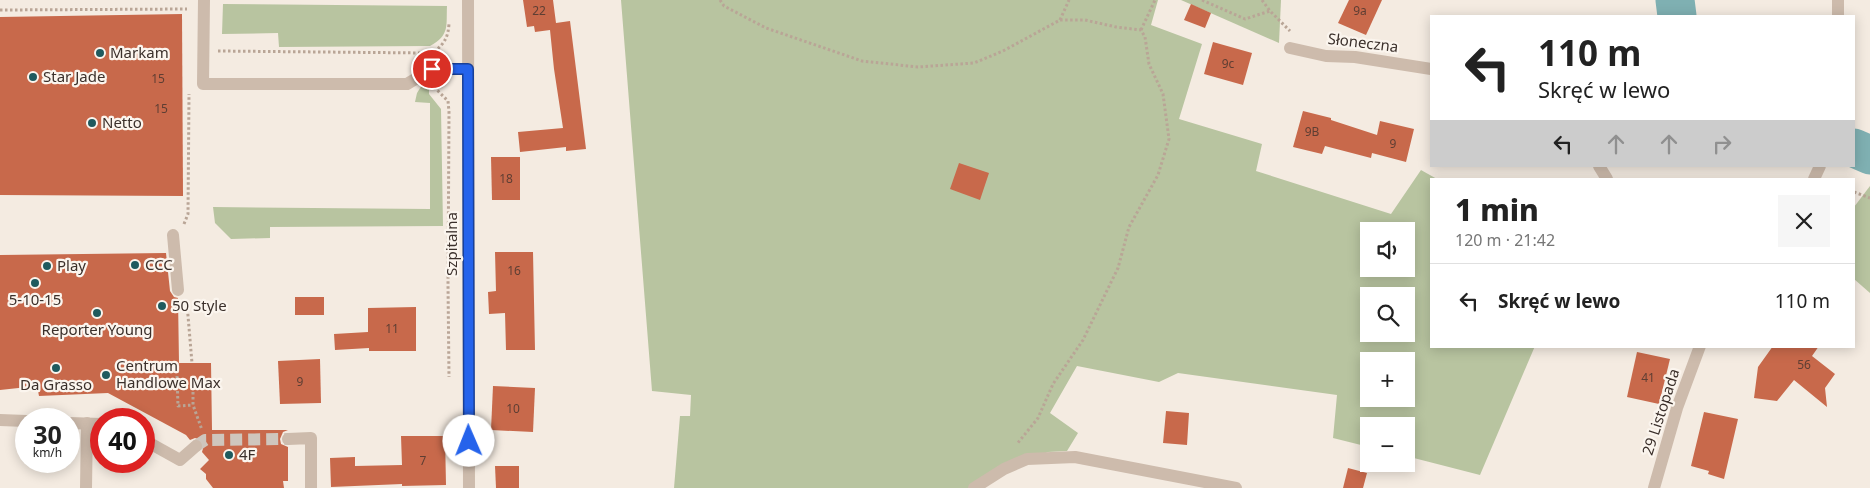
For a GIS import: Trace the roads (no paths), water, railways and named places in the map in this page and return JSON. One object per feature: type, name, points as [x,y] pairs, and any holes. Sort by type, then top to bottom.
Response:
[{"type":"street","points":[[204,0],[203,84],[407,84],[432,69],[468,69]]},
{"type":"street","name":"Szpitalna","points":[[468,0],[469,488]]},
{"type":"street","points":[[1838,0],[1838,15]]},
{"type":"street","name":"Słoneczna","points":[[1290,48],[1326,56],[1355,57],[1430,69]]},
{"type":"street","points":[[178,231],[182,292]]},
{"type":"street","name":"29 Listopada","points":[[1654,488],[1677,408],[1699,348]]},
{"type":"street","points":[[0,420],[15,421]]},
{"type":"street","points":[[80,423],[90,423]]},
{"type":"street","points":[[86,488],[87,423]]},
{"type":"street","points":[[288,439],[311,438],[311,488]]},
{"type":"street","points":[[155,446],[180,460],[196,446]]},
{"type":"street","points":[[974,488],[1004,468],[1027,459],[1075,457],[1236,488]]},
{"type":"waterway","points":[[1675,0],[1677,15]]},
{"type":"waterway","points":[[1855,148],[1870,155]]},
{"type":"waterway","points":[[1855,159],[1862,151]]},
{"type":"tunnel","points":[[196,446],[205,440],[288,439]]},
{"type":"place","name":"Markam","points":[[100,53]]},
{"type":"place","name":"Star Jade","points":[[33,77]]},
{"type":"place","name":"Netto","points":[[92,123]]},
{"type":"place","name":"CCC","points":[[135,265]]},
{"type":"place","name":"Play","points":[[47,266]]},
{"type":"place","name":"5-10-15","points":[[35,283]]},
{"type":"place","name":"50 Style","points":[[162,306]]},
{"type":"place","name":"Reporter Young","points":[[97,313]]},
{"type":"place","name":"Da Grasso","points":[[56,368]]},
{"type":"place","name":"Centrum Handlowe Max","points":[[106,375]]},
{"type":"place","name":"4F","points":[[229,455]]}]
